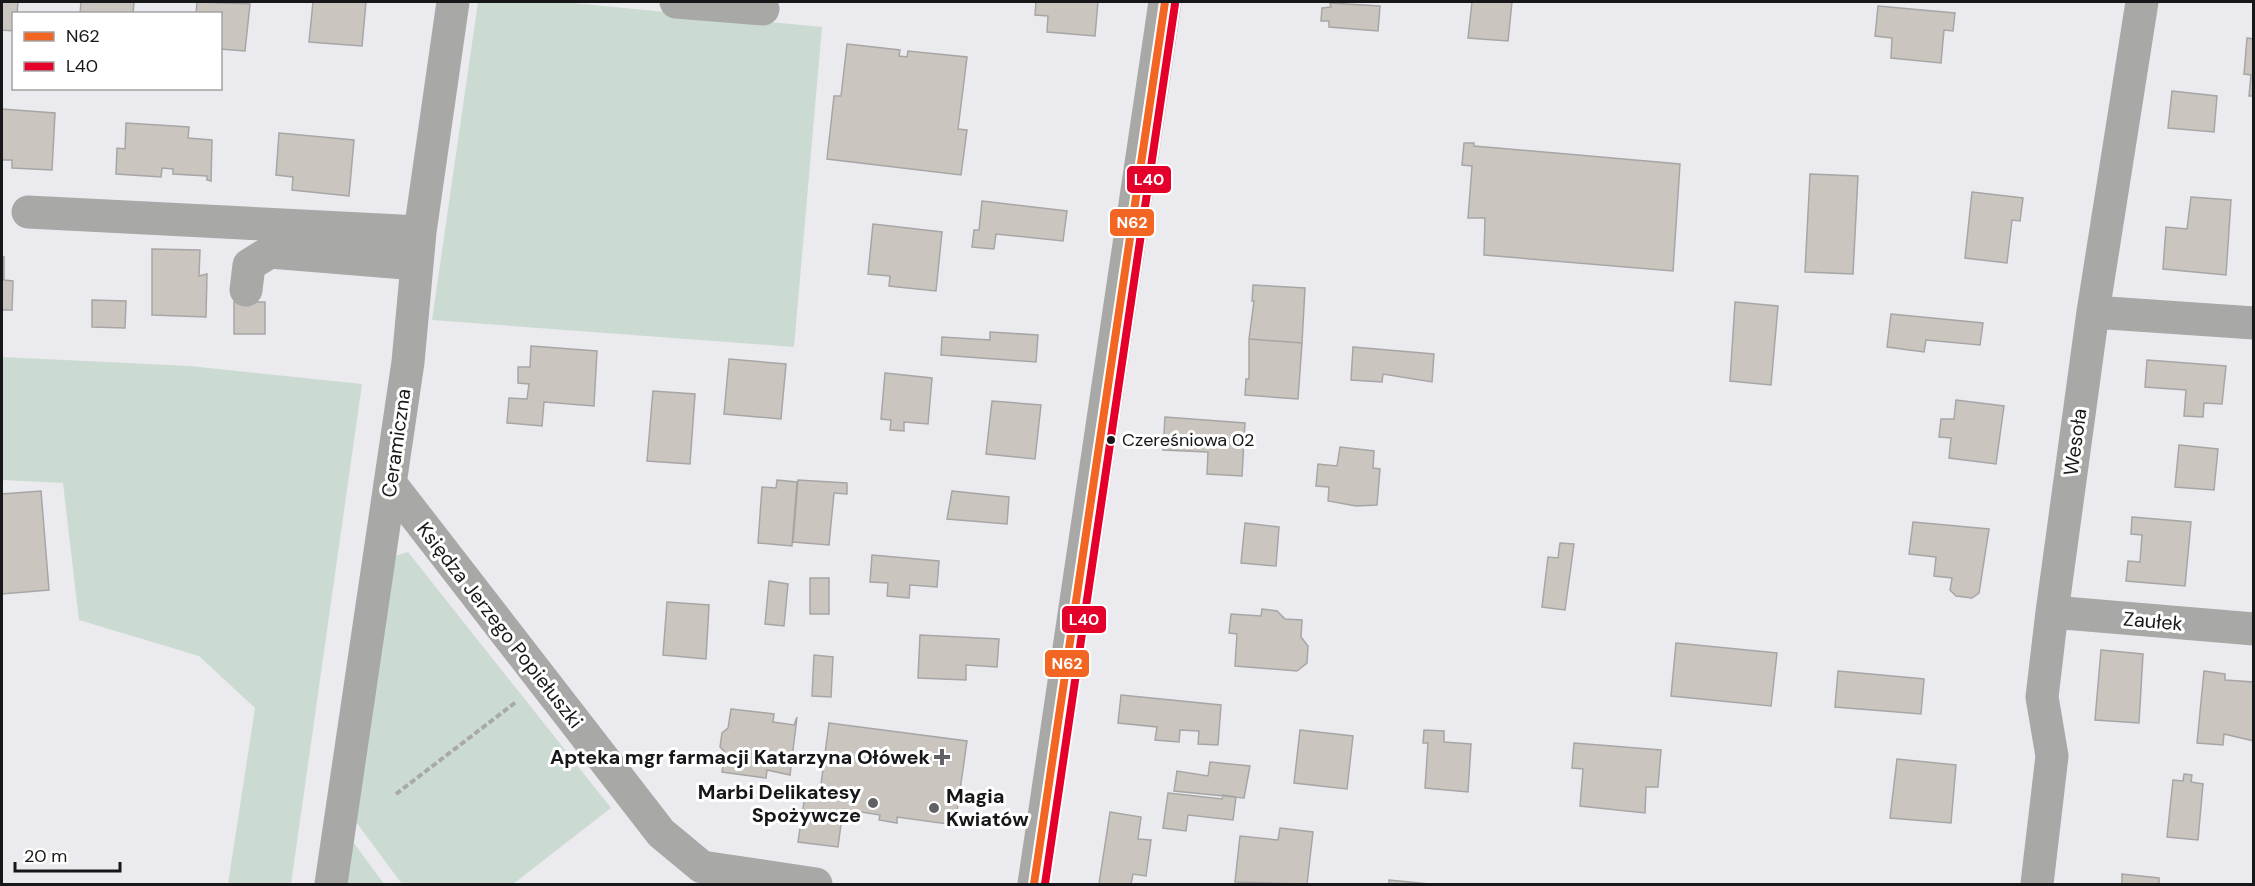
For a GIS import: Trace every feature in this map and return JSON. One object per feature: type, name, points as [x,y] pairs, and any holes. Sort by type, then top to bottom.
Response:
[{"type":"street","name":"Ceramiczna","points":[[331,885],[408,362],[420,232],[453,2]]},
{"type":"street","points":[[676,2],[763,9]]},
{"type":"street","points":[[1034,885],[1165,2]]},
{"type":"street","name":"Wesoła","points":[[2037,885],[2052,756],[2042,697],[2052,612],[2093,312],[2142,2]]},
{"type":"street","points":[[28,212],[420,232]]},
{"type":"street","points":[[246,290],[249,266],[270,252],[417,264]]},
{"type":"street","points":[[2093,312],[2253,323]]},
{"type":"street","name":"Księdza Jerzego Popiełuszki","points":[[390,483],[661,833],[702,867],[816,885]]},
{"type":"street","name":"Zaułek","points":[[2052,612],[2253,629]]},
{"type":"path","points":[[396,794],[543,682]]},
{"type":"shaded area","points":[[478,2],[562,2],[822,27],[794,347],[432,320]]},
{"type":"shaded area","points":[[2,357],[190,366],[362,384],[291,884],[228,884],[255,708],[199,656],[79,620],[63,483],[2,480]]},
{"type":"shaded area","points":[[408,552],[611,808],[513,884],[402,884],[356,822],[389,558]]},
{"type":"shaded area","points":[[351,839],[384,884],[344,884]]},
{"type":"building","points":[[2,2],[18,2],[17,12],[12,12],[12,31],[2,30]]},
{"type":"building","points":[[81,2],[134,2],[133,12],[80,12]]},
{"type":"building","points":[[197,2],[250,4],[245,51],[222,49],[222,12],[196,12]]},
{"type":"building","points":[[313,2],[366,2],[362,46],[309,42]]},
{"type":"building","points":[[1036,2],[1098,2],[1095,36],[1047,32],[1048,16],[1035,15]]},
{"type":"building","points":[[1472,2],[1512,2],[1508,41],[1468,38]]},
{"type":"building","points":[[1330,3],[1380,6],[1378,31],[1329,27],[1329,21],[1321,21],[1322,8],[1331,7]]},
{"type":"building","points":[[1878,6],[1955,13],[1953,31],[1944,30],[1941,63],[1891,58],[1892,38],[1875,36]]},
{"type":"building","points":[[2247,38],[2254,39],[2254,96],[2249,96],[2251,75],[2244,74]]},
{"type":"building","points":[[847,44],[900,50],[899,56],[907,57],[908,51],[967,57],[958,129],[967,130],[961,175],[827,159],[834,96],[841,96]]},
{"type":"building","points":[[2172,91],[2217,96],[2214,132],[2168,128]]},
{"type":"building","points":[[2,109],[55,113],[52,170],[12,168],[12,160],[2,160]]},
{"type":"building","points":[[126,123],[189,127],[188,138],[212,140],[211,181],[207,180],[207,176],[173,174],[173,169],[162,168],[161,177],[116,174],[117,148],[125,149]]},
{"type":"building","points":[[279,133],[354,140],[349,196],[292,190],[293,177],[276,175]]},
{"type":"building","points":[[1464,143],[1474,143],[1474,146],[1680,164],[1673,271],[1484,255],[1485,218],[1468,218],[1472,166],[1462,165]]},
{"type":"building","points":[[1810,174],[1858,176],[1853,274],[1805,272]]},
{"type":"building","points":[[1972,192],[2023,198],[2020,221],[2012,220],[2007,263],[1965,258]]},
{"type":"building","points":[[2191,197],[2231,200],[2226,275],[2163,269],[2166,227],[2187,229]]},
{"type":"building","points":[[982,201],[1067,211],[1063,241],[996,234],[994,249],[972,247],[974,230],[979,230]]},
{"type":"building","points":[[873,224],[942,232],[936,291],[889,286],[890,276],[868,274]]},
{"type":"building","points":[[152,249],[200,250],[199,276],[207,274],[206,317],[152,315]]},
{"type":"building","points":[[2,257],[4,257],[4,280],[13,281],[12,310],[2,310]]},
{"type":"building","points":[[1253,285],[1305,288],[1302,343],[1249,339],[1254,301],[1252,301]]},
{"type":"building","points":[[92,300],[126,301],[125,328],[92,327]]},
{"type":"building","points":[[234,302],[265,302],[265,334],[234,334]]},
{"type":"building","points":[[1735,302],[1778,306],[1771,385],[1730,381]]},
{"type":"building","points":[[1891,314],[1983,323],[1980,345],[1926,340],[1924,352],[1887,347]]},
{"type":"building","points":[[990,332],[1038,335],[1036,362],[941,355],[942,337],[990,340]]},
{"type":"building","points":[[1249,339],[1302,343],[1298,399],[1245,395],[1246,379],[1249,379]]},
{"type":"building","points":[[531,346],[597,351],[594,406],[544,402],[542,426],[507,423],[509,398],[527,399],[529,384],[518,383],[518,367],[530,367]]},
{"type":"building","points":[[1353,347],[1434,354],[1432,382],[1383,374],[1382,382],[1351,380]]},
{"type":"building","points":[[729,359],[786,364],[781,419],[724,414]]},
{"type":"building","points":[[2147,360],[2226,366],[2222,404],[2204,403],[2203,417],[2184,416],[2186,390],[2145,387]]},
{"type":"building","points":[[885,373],[932,378],[928,424],[904,422],[904,431],[890,430],[891,420],[881,419]]},
{"type":"building","points":[[653,391],[695,394],[690,464],[647,461]]},
{"type":"building","points":[[1956,400],[2004,406],[1996,464],[1949,458],[1951,438],[1939,437],[1941,419],[1954,419]]},
{"type":"building","points":[[992,401],[1041,405],[1035,459],[986,454]]},
{"type":"building","points":[[1165,417],[1245,423],[1242,476],[1207,474],[1208,452],[1163,450]]},
{"type":"building","points":[[2179,445],[2218,449],[2214,490],[2175,487]]},
{"type":"building","points":[[1340,447],[1374,451],[1373,468],[1380,469],[1377,505],[1356,506],[1328,501],[1329,487],[1316,486],[1318,464],[1337,466]]},
{"type":"building","points":[[777,480],[797,482],[792,546],[758,543],[762,487],[776,488]]},
{"type":"building","points":[[798,480],[847,483],[847,494],[834,493],[829,545],[793,542]]},
{"type":"building","points":[[41,491],[49,590],[2,594],[2,494]]},
{"type":"building","points":[[952,491],[1009,497],[1007,524],[947,519]]},
{"type":"building","points":[[2132,517],[2191,522],[2185,586],[2126,581],[2128,561],[2140,562],[2142,535],[2131,534]]},
{"type":"building","points":[[1913,522],[1989,529],[1979,593],[1972,598],[1956,596],[1950,590],[1952,578],[1934,576],[1936,557],[1909,554]]},
{"type":"building","points":[[1245,523],[1279,527],[1276,566],[1241,563]]},
{"type":"building","points":[[1560,543],[1574,544],[1565,610],[1542,607],[1548,557],[1558,558]]},
{"type":"building","points":[[872,555],[939,561],[937,587],[910,585],[909,598],[887,596],[888,583],[870,582]]},
{"type":"building","points":[[810,578],[829,578],[829,614],[810,614]]},
{"type":"building","points":[[769,581],[788,584],[784,626],[765,624]]},
{"type":"building","points":[[667,602],[709,605],[706,659],[663,655]]},
{"type":"building","points":[[1262,609],[1277,611],[1285,619],[1302,620],[1301,637],[1308,646],[1307,663],[1297,671],[1235,666],[1237,634],[1229,633],[1231,614],[1261,616]]},
{"type":"building","points":[[920,635],[999,639],[997,667],[966,665],[966,680],[918,678]]},
{"type":"building","points":[[1676,643],[1777,653],[1771,706],[1671,696]]},
{"type":"building","points":[[2101,650],[2143,654],[2139,723],[2095,720]]},
{"type":"building","points":[[814,655],[833,657],[831,697],[812,696]]},
{"type":"building","points":[[1838,671],[1924,679],[1921,714],[1835,707]]},
{"type":"building","points":[[2204,671],[2225,674],[2225,680],[2254,682],[2254,741],[2224,734],[2223,745],[2197,743]]},
{"type":"building","points":[[1121,695],[1221,705],[1218,745],[1198,744],[1199,731],[1180,730],[1179,742],[1155,740],[1157,727],[1118,723]]},
{"type":"building","points":[[731,709],[774,714],[773,722],[794,725],[797,717],[790,775],[767,770],[766,778],[722,772],[725,752],[720,747],[722,733],[728,728]]},
{"type":"building","points":[[829,723],[967,741],[955,825],[897,817],[897,823],[879,820],[880,815],[843,809],[838,847],[798,842],[806,788],[820,792]]},
{"type":"building","points":[[1300,730],[1353,736],[1347,789],[1294,783]]},
{"type":"building","points":[[1424,730],[1444,731],[1444,742],[1471,744],[1468,792],[1425,788],[1428,743],[1423,743]]},
{"type":"building","points":[[1574,743],[1661,750],[1658,787],[1646,787],[1645,813],[1580,806],[1583,769],[1572,768]]},
{"type":"building","points":[[1897,759],[1956,765],[1951,823],[1890,818]]},
{"type":"building","points":[[1210,762],[1250,766],[1244,798],[1174,791],[1177,771],[1208,776]]},
{"type":"building","points":[[2184,774],[2192,775],[2191,782],[2203,784],[2198,840],[2167,837],[2173,780],[2183,781]]},
{"type":"building","points":[[1168,793],[1222,799],[1223,795],[1236,797],[1233,820],[1188,815],[1186,831],[1163,828]]},
{"type":"building","points":[[1110,812],[1141,817],[1138,839],[1151,840],[1146,876],[1133,874],[1131,884],[1099,884]]},
{"type":"building","points":[[1280,828],[1313,832],[1307,884],[1235,882],[1240,836],[1278,840]]},
{"type":"building","points":[[2122,874],[2159,878],[2159,884],[2122,884]]},
{"type":"building","points":[[1389,880],[1430,884],[1389,884]]},
{"type":"transit line","name":"N62","points":[[1034,884],[1165,2]]},
{"type":"transit line","name":"L40","points":[[1045,884],[1175,4]]},
{"type":"place","name":"Czereśniowa 02","points":[[1111,440]]},
{"type":"place","name":"Apteka mgr farmacji Katarzyna Ołówek","points":[[942,757]]},
{"type":"place","name":"Marbi Delikatesy Spożywcze","points":[[873,803]]},
{"type":"place","name":"Magia Kwiatów","points":[[934,808]]}]
